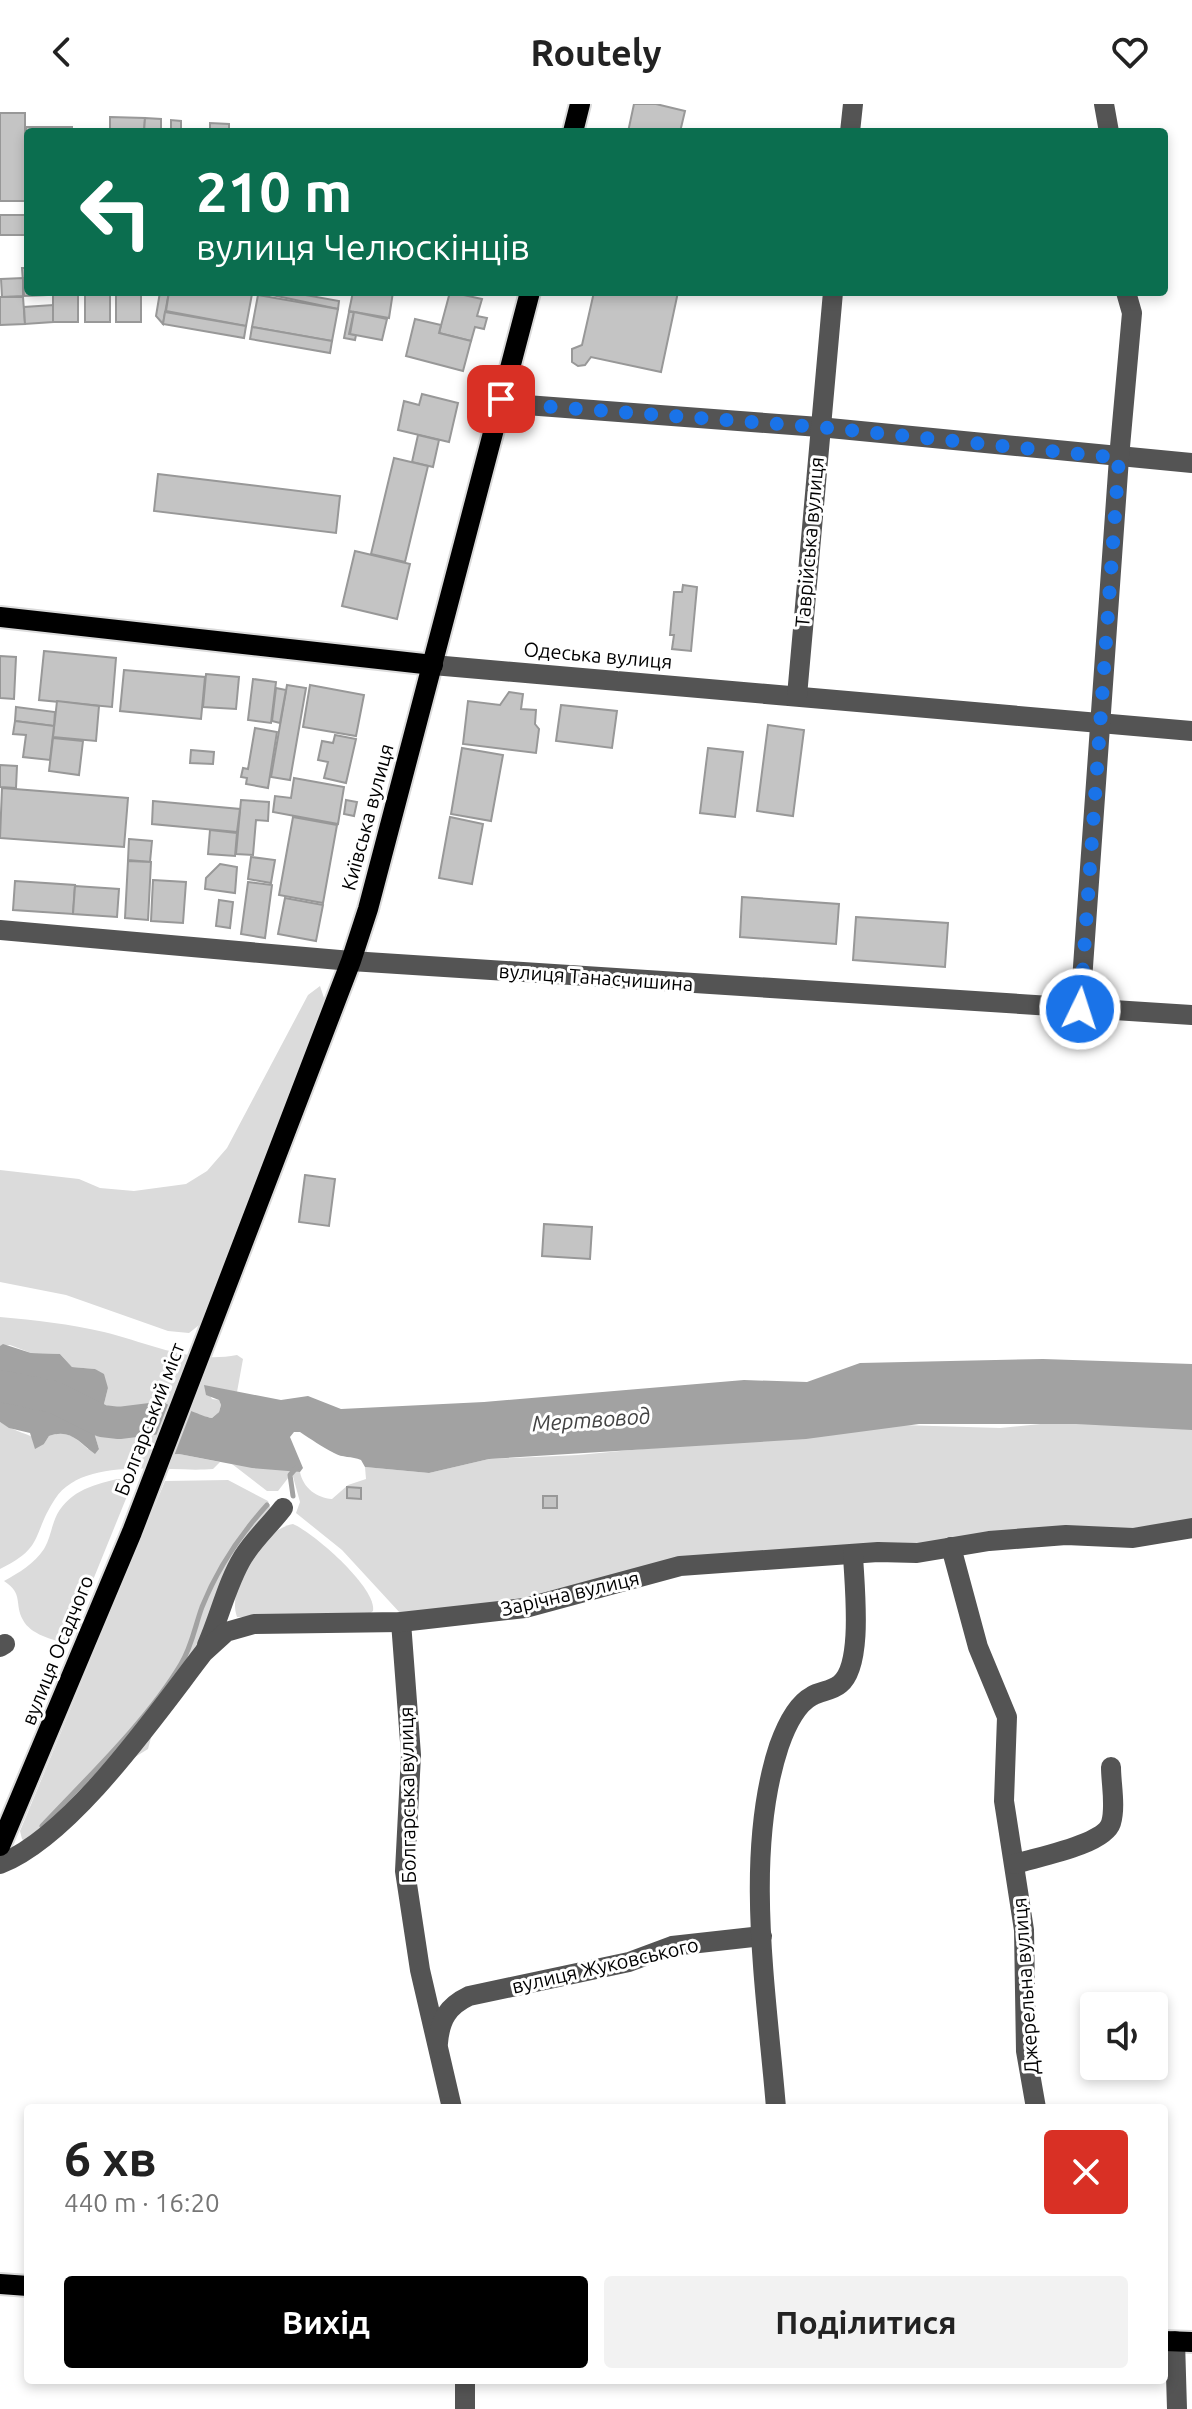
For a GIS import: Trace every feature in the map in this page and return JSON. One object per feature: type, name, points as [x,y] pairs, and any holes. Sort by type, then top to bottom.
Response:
[{"type":"main road","points":[[574,128],[580,104]]},
{"type":"main road","name":"Київська вулиця","points":[[204,1340],[351,961],[368,909],[529,296]]},
{"type":"main road","name":"Одеська вулиця","points":[[0,617],[433,665]]},
{"type":"main road","name":"Болгарський міст","points":[[138,1515],[204,1340]]},
{"type":"main road","name":"вулиця Осадчого","points":[[0,1846],[138,1515]]},
{"type":"main road","points":[[0,2284],[24,2286]]},
{"type":"street","points":[[850,128],[853,104]]},
{"type":"street","points":[[1104,104],[1108,128]]},
{"type":"street","name":"Таврійська вулиця","points":[[797,696],[833,296]]},
{"type":"street","points":[[1080,1009],[1132,313],[1127,296]]},
{"type":"street","points":[[501,399],[526,405],[819,427],[1192,463]]},
{"type":"street","name":"Одеська вулиця","points":[[433,665],[1192,731]]},
{"type":"street","name":"вулиця Танасчишина","points":[[0,930],[351,961],[1192,1015]]},
{"type":"street","points":[[204,1652],[225,1606],[235,1571],[246,1552],[283,1508]]},
{"type":"street","name":"Зарічна вулиця","points":[[0,1864],[18,1857],[47,1837],[130,1747],[204,1652],[226,1632],[254,1624],[401,1622],[525,1608],[680,1566],[853,1554],[917,1553],[1066,1535],[1133,1538],[1192,1528]]},
{"type":"street","name":"Джерельна вулиця","points":[[951,1547],[978,1647],[1007,1717],[1004,1801],[1024,1930],[1026,2051],[1035,2104]]},
{"type":"street","points":[[776,2104],[759,1889],[769,1784],[780,1744],[795,1711],[810,1696],[841,1684],[851,1668],[855,1624],[853,1554]]},
{"type":"street","name":"Болгарська вулиця","points":[[401,1622],[411,1755],[405,1871],[437,2051],[451,2104]]},
{"type":"street","points":[[1015,1864],[1099,1838],[1110,1826],[1111,1767]]},
{"type":"street","name":"вулиця Жуковського","points":[[437,2051],[439,2027],[445,2014],[455,2003],[469,1996],[629,1962],[672,1946],[762,1936]]},
{"type":"street","points":[[1177,2341],[1177,2409]]},
{"type":"street","points":[[465,2384],[465,2409]]},
{"type":"shaded area","points":[[320,986],[327,1007],[203,1322],[189,1333],[168,1331],[66,1295],[0,1282],[0,1170],[79,1179],[100,1188],[134,1191],[186,1184],[207,1171],[227,1148],[308,995]]},
{"type":"shaded area","points":[[0,1317],[91,1329],[186,1355],[237,1355],[243,1359],[237,1392],[205,1386],[212,1399],[219,1400],[221,1405],[212,1418],[167,1406],[153,1408],[133,1417],[110,1416],[104,1404],[108,1388],[95,1369],[72,1367],[60,1354],[31,1353],[10,1345],[0,1346]]},
{"type":"shaded area","points":[[144,1420],[156,1425],[159,1432],[155,1455],[179,1454],[220,1462],[213,1469],[128,1469],[86,1476],[68,1485],[55,1499],[31,1547],[0,1569],[0,1422],[44,1444],[49,1436],[60,1433],[74,1438],[88,1449],[99,1449],[93,1429],[97,1423],[123,1424]]},
{"type":"shaded area","points":[[1070,1421],[1192,1428],[1192,1527],[683,1562],[529,1601],[401,1614],[342,1550],[296,1513],[300,1502],[292,1473],[278,1491],[267,1491],[232,1464],[300,1472],[304,1483],[312,1491],[332,1499],[348,1485],[366,1479],[365,1467],[429,1473],[489,1459],[578,1455],[901,1425],[1000,1428]]},
{"type":"shaded area","points":[[117,1479],[134,1479],[67,1644],[36,1633],[23,1620],[14,1590],[4,1581],[40,1554],[60,1510],[73,1496],[89,1487]]},
{"type":"shaded area","points":[[228,1480],[268,1501],[271,1509],[152,1734],[148,1749],[88,1786],[26,1842],[20,1831],[165,1481]]},
{"type":"shaded area","points":[[293,1524],[329,1549],[355,1576],[372,1601],[373,1611],[368,1615],[237,1617],[237,1591],[249,1561],[270,1536]]},
{"type":"water","points":[[3,1344],[31,1353],[60,1354],[72,1367],[95,1369],[104,1374],[108,1388],[104,1404],[110,1416],[117,1418],[170,1405],[212,1418],[221,1405],[219,1400],[206,1395],[204,1385],[281,1400],[308,1396],[341,1409],[484,1402],[744,1380],[807,1382],[860,1363],[1043,1359],[1192,1364],[1192,1430],[1076,1424],[919,1424],[806,1439],[489,1459],[429,1473],[365,1467],[361,1460],[337,1455],[300,1432],[294,1432],[290,1437],[303,1468],[300,1472],[252,1468],[179,1454],[154,1455],[159,1432],[156,1425],[144,1420],[97,1423],[93,1429],[99,1449],[95,1454],[74,1438],[63,1434],[49,1436],[44,1444],[35,1449],[30,1433],[9,1428],[0,1422],[0,1346]]},
{"type":"building","points":[[634,104],[656,104],[685,111],[681,128],[629,128]]},
{"type":"building","points":[[0,113],[25,113],[24,201],[0,201]]},
{"type":"building","points":[[110,117],[145,118],[144,128],[110,128]]},
{"type":"building","points":[[145,118],[161,119],[161,128],[144,128]]},
{"type":"building","points":[[171,120],[181,121],[181,128],[171,128]]},
{"type":"building","points":[[210,123],[229,124],[229,128],[210,128]]},
{"type":"building","points":[[26,127],[72,127],[72,128]]},
{"type":"building","points":[[0,215],[24,215],[24,235],[0,235]]},
{"type":"building","points":[[23,278],[23,296],[2,297],[1,279]]},
{"type":"building","points":[[53,296],[78,296],[78,322],[53,322]]},
{"type":"building","points":[[85,296],[110,296],[110,322],[85,322]]},
{"type":"building","points":[[116,296],[141,296],[141,322],[116,322]]},
{"type":"building","points":[[159,296],[168,296],[163,324],[156,316]]},
{"type":"building","points":[[168,296],[252,296],[246,326],[166,311]]},
{"type":"building","points":[[258,296],[338,309],[332,341],[252,327]]},
{"type":"building","points":[[277,296],[311,296],[339,301],[338,309]]},
{"type":"building","points":[[352,296],[392,296],[389,318],[349,311]]},
{"type":"building","points":[[449,296],[482,299],[477,316],[487,318],[484,329],[475,327],[471,341],[439,333]]},
{"type":"building","points":[[593,296],[677,296],[661,372],[591,357],[585,365],[578,366],[572,362],[572,349],[582,345]]},
{"type":"building","points":[[0,297],[23,297],[25,324],[0,325]]},
{"type":"building","points":[[53,305],[53,322],[25,324],[24,307]]},
{"type":"building","points":[[165,312],[246,326],[244,338],[163,324]]},
{"type":"building","points":[[349,312],[354,312],[349,334],[356,335],[355,340],[344,338]]},
{"type":"building","points":[[354,312],[387,319],[382,340],[350,334]]},
{"type":"building","points":[[415,319],[441,325],[439,333],[471,341],[463,371],[406,356]]},
{"type":"building","points":[[252,327],[332,341],[330,353],[250,339]]},
{"type":"building","points":[[422,394],[458,403],[449,442],[398,430],[404,401],[419,405]]},
{"type":"building","points":[[418,435],[439,440],[433,467],[412,462]]},
{"type":"building","points":[[394,458],[428,466],[405,562],[371,554]]},
{"type":"building","points":[[158,474],[340,496],[336,533],[154,511]]},
{"type":"building","points":[[355,551],[410,564],[397,619],[342,606]]},
{"type":"building","points":[[683,585],[697,587],[691,651],[672,649],[674,635],[670,635],[674,592],[682,592]]},
{"type":"building","points":[[44,651],[116,658],[112,707],[39,700]]},
{"type":"building","points":[[0,656],[16,657],[14,699],[0,698]]},
{"type":"building","points":[[124,670],[205,677],[201,719],[120,711]]},
{"type":"building","points":[[206,674],[239,677],[236,709],[203,707]]},
{"type":"building","points":[[253,679],[276,682],[271,723],[248,720]]},
{"type":"building","points":[[287,685],[306,688],[290,780],[271,777]]},
{"type":"building","points":[[310,685],[364,695],[356,736],[303,727]]},
{"type":"building","points":[[276,688],[286,690],[280,723],[272,721]]},
{"type":"building","points":[[509,692],[523,694],[521,709],[536,710],[535,724],[539,729],[536,753],[463,744],[468,701],[500,705]]},
{"type":"building","points":[[57,701],[99,706],[96,741],[53,737]]},
{"type":"building","points":[[561,705],[617,711],[612,748],[556,741]]},
{"type":"building","points":[[16,707],[55,712],[54,726],[15,721]]},
{"type":"building","points":[[15,721],[54,726],[50,760],[23,757],[26,735],[13,734]]},
{"type":"building","points":[[768,725],[804,730],[793,816],[757,811]]},
{"type":"building","points":[[255,728],[277,732],[268,788],[246,784],[247,778],[241,777],[243,768],[248,769]]},
{"type":"building","points":[[335,735],[356,739],[346,783],[324,778],[328,762],[318,760],[322,741],[333,743]]},
{"type":"building","points":[[53,738],[83,741],[79,775],[49,771]]},
{"type":"building","points":[[462,748],[503,755],[491,821],[451,814]]},
{"type":"building","points":[[708,748],[743,752],[735,817],[700,813]]},
{"type":"building","points":[[191,750],[214,752],[213,764],[190,763]]},
{"type":"building","points":[[0,765],[17,766],[16,788],[0,787]]},
{"type":"building","points":[[294,778],[344,787],[338,824],[273,812],[275,796],[291,798]]},
{"type":"building","points":[[2,788],[128,798],[124,847],[0,838]]},
{"type":"building","points":[[241,800],[269,802],[268,821],[256,820],[253,855],[236,854]]},
{"type":"building","points":[[346,800],[357,802],[354,816],[344,814]]},
{"type":"building","points":[[153,801],[240,809],[237,832],[152,824]]},
{"type":"building","points":[[293,817],[337,825],[323,903],[279,895]]},
{"type":"building","points":[[450,817],[483,824],[472,884],[439,878]]},
{"type":"building","points":[[210,830],[237,833],[235,856],[208,854]]},
{"type":"building","points":[[129,839],[152,841],[150,862],[128,860]]},
{"type":"building","points":[[251,857],[275,860],[271,883],[248,879]]},
{"type":"building","points":[[128,861],[151,862],[148,920],[125,918]]},
{"type":"building","points":[[220,864],[237,867],[235,893],[205,889],[206,878]]},
{"type":"building","points":[[153,880],[186,882],[183,923],[151,921]]},
{"type":"building","points":[[15,881],[75,885],[73,914],[13,910]]},
{"type":"building","points":[[248,882],[272,885],[265,938],[241,934]]},
{"type":"building","points":[[75,886],[119,889],[117,917],[73,914]]},
{"type":"building","points":[[742,897],[839,904],[836,944],[740,937]]},
{"type":"building","points":[[285,898],[323,905],[316,941],[278,934]]},
{"type":"building","points":[[219,900],[233,902],[230,928],[216,926]]},
{"type":"building","points":[[856,917],[948,923],[945,967],[853,960]]},
{"type":"building","points":[[305,1175],[335,1179],[329,1226],[299,1222]]},
{"type":"building","points":[[544,1224],[592,1227],[590,1259],[542,1256]]},
{"type":"building","points":[[347,1487],[361,1488],[361,1499],[347,1498]]},
{"type":"building","points":[[543,1496],[557,1496],[557,1508],[543,1508]]},
{"type":"waterway","name":"Мертвовод","points":[[0,1386],[54,1397],[102,1421],[119,1423],[159,1418]]},
{"type":"waterway","points":[[293,1496],[290,1475],[296,1468]]},
{"type":"waterway","points":[[42,1826],[116,1748],[167,1685],[185,1657],[208,1592],[222,1565],[267,1505]]},
{"type":"route","points":[[501,399],[526,405],[819,427],[1119,458],[1080,1009]]}]
